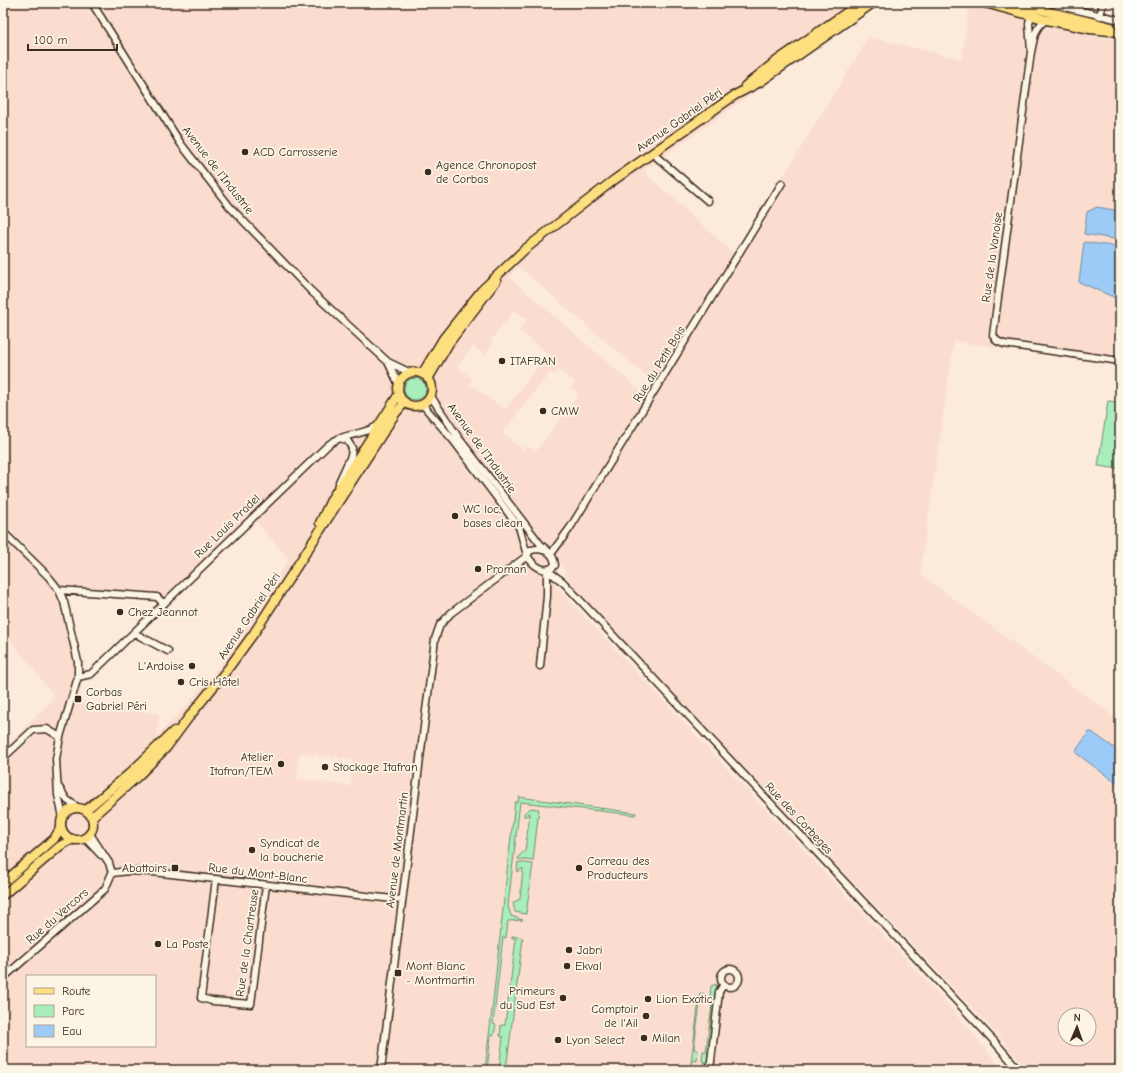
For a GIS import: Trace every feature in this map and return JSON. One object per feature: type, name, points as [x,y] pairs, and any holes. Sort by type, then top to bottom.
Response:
[{"type":"main road","points":[[815,39],[860,3]]},
{"type":"main road","name":"Avenue Gabriel Péri","points":[[425,377],[506,267],[550,229],[652,153],[735,95],[760,82],[815,39],[873,3]]},
{"type":"main road","points":[[985,3],[1032,16],[1048,17],[1077,15],[1120,28]]},
{"type":"main road","points":[[1013,3],[1048,17],[1090,29],[1120,32]]},
{"type":"main road","points":[[412,373],[425,377],[431,388],[430,395],[422,404],[413,405],[405,402],[399,394],[399,385],[403,377],[412,373]]},
{"type":"main road","name":"Avenue Gabriel Péri","points":[[310,544],[332,498],[399,394]]},
{"type":"main road","name":"Avenue Gabriel Péri","points":[[92,817],[137,778],[166,748],[227,670],[281,591],[395,414],[405,402]]},
{"type":"main road","name":"Avenue Gabriel Péri","points":[[86,810],[130,773],[189,717]]},
{"type":"main road","points":[[3,883],[54,839],[62,827],[63,817],[70,809],[77,807],[86,810],[92,817],[94,825],[87,836],[73,839],[60,846],[3,895]]},
{"type":"main road","points":[[62,827],[66,835],[73,839]]},
{"type":"street","name":"Avenue de l'Industrie","points":[[92,3],[181,144],[230,207],[311,291],[388,362],[412,373]]},
{"type":"street","points":[[1056,3],[1056,5],[1077,15],[1100,16],[1120,20]]},
{"type":"street","points":[[1100,16],[1103,3]]},
{"type":"street","name":"Rue de la Vanoise","points":[[1031,52],[1028,28],[1032,16]]},
{"type":"street","name":"Rue de la Vanoise","points":[[1048,17],[1040,25],[1035,34],[1031,52],[994,335],[997,341],[1004,344],[1120,361]]},
{"type":"street","points":[[652,153],[708,200]]},
{"type":"street","name":"Rue du Petit Bois","points":[[549,552],[570,528],[782,183]]},
{"type":"street","name":"Avenue de l'Industrie","points":[[388,362],[399,385]]},
{"type":"street","name":"Avenue de l'Industrie","points":[[430,395],[462,442],[540,545],[549,552]]},
{"type":"street","name":"Avenue de l'Industrie","points":[[422,404],[453,440],[519,527],[527,555]]},
{"type":"street","name":"Rue Louis Pradel","points":[[78,677],[91,674],[328,445],[339,438],[370,431],[380,424]]},
{"type":"street","points":[[332,498],[352,451],[350,443],[339,438]]},
{"type":"street","points":[[3,532],[48,576],[59,590],[64,602],[78,662],[78,677],[60,737],[56,759],[63,817]]},
{"type":"street","points":[[527,555],[531,550],[537,549],[549,552]]},
{"type":"street","name":"Rue des Corbeges","points":[[549,552],[563,582]]},
{"type":"street","name":"Rue des Corbeges","points":[[527,555],[535,565],[547,570],[563,582],[1019,1070]]},
{"type":"street","name":"Avenue de Montmartin","points":[[381,1070],[437,632],[440,625],[450,614],[527,555]]},
{"type":"street","points":[[540,666],[547,596],[547,570],[552,569],[555,565]]},
{"type":"street","points":[[59,590],[157,597],[163,603]]},
{"type":"street","points":[[134,633],[168,651]]},
{"type":"street","points":[[3,758],[33,730],[47,729],[60,737]]},
{"type":"street","points":[[58,785],[67,800],[77,807]]},
{"type":"street","points":[[87,836],[109,863],[112,873]]},
{"type":"street","name":"Rue du Mont-Blanc","points":[[112,873],[129,871],[147,872],[402,900]]},
{"type":"street","name":"Rue du Vercors","points":[[3,978],[105,889],[112,873]]},
{"type":"street","name":"Rue de la Chartreuse","points":[[216,879],[201,998],[212,1001],[251,1004],[266,885]]},
{"type":"street","points":[[710,1070],[719,992],[724,984]]},
{"type":"street","points":[[1119,1070],[1120,1044]]},
{"type":"shaded area","points":[[3,3],[888,3],[877,7],[847,26],[643,171],[735,255],[869,37],[962,59],[969,5],[1120,41],[1120,366],[954,341],[920,574],[1120,721],[1120,1002],[1112,1070],[1027,1070],[999,1036],[570,584],[558,556],[553,583],[946,1002],[1003,1070],[3,1070],[3,750],[55,697],[3,630]],"holes":[[[519,267],[660,388],[652,401],[509,277]],[[514,310],[527,319],[519,330],[548,353],[505,410],[470,384],[473,379],[457,367],[473,346],[485,355],[493,344],[490,342]],[[558,370],[575,382],[571,388],[579,394],[536,451],[528,446],[524,450],[502,433],[550,372],[554,375]],[[256,522],[289,559],[222,663],[189,703],[157,736],[159,714],[77,703],[81,689],[82,669],[66,595],[176,599]],[[304,752],[307,755],[310,753],[313,756],[317,753],[320,757],[323,754],[326,758],[330,755],[333,759],[337,756],[340,760],[344,757],[346,761],[353,758],[350,786],[297,779],[299,755]]]},
{"type":"green space","points":[[415,378],[423,381],[426,389],[423,397],[415,400],[407,397],[404,389],[407,381]]},
{"type":"green space","points":[[1108,401],[1120,402],[1120,469],[1098,466]]},
{"type":"green space","points":[[519,797],[636,813],[635,815],[520,802],[508,906],[511,916],[523,920],[508,921],[506,938],[503,937],[493,1024],[496,1025],[494,1035],[491,1035],[487,1070],[485,1070],[515,802],[518,802]]},
{"type":"green space","points":[[531,808],[539,809],[533,861],[518,859],[519,856],[525,851],[530,813],[524,817],[524,813]]},
{"type":"green space","points":[[518,862],[533,864],[526,914],[515,912],[513,903],[520,899],[523,868],[517,872]]},
{"type":"green space","points":[[512,936],[523,938],[506,1070],[499,1070],[503,1037],[500,1036],[501,1025],[505,1025],[516,939],[512,938]]},
{"type":"green space","points":[[717,984],[706,1070],[704,1070],[705,1062],[702,1061],[703,1051],[706,1051],[713,997],[710,996],[711,986]]},
{"type":"green space","points":[[700,993],[705,994],[705,996],[701,995],[694,1049],[698,1050],[697,1061],[693,1060],[692,1070],[690,1070]]},
{"type":"water","points":[[1097,207],[1120,211],[1120,240],[1084,234],[1087,212]]},
{"type":"water","points":[[1084,242],[1120,247],[1120,300],[1079,282]]},
{"type":"water","points":[[1089,732],[1092,732],[1117,750],[1120,754],[1120,786],[1076,753],[1077,749]]},
{"type":"place","name":"ACD Carrosserie","points":[[245,152]]},
{"type":"place","name":"Agence Chronopost de Corbas","points":[[428,172]]},
{"type":"place","name":"ITAFRAN","points":[[502,361]]},
{"type":"place","name":"CMW","points":[[543,411]]},
{"type":"place","name":"WC loc, bases clean","points":[[455,516]]},
{"type":"place","name":"Proman","points":[[478,569]]},
{"type":"place","name":"Chez Jeannot","points":[[120,612]]},
{"type":"place","name":"L'Ardoise","points":[[192,666]]},
{"type":"place","name":"Cris Hôtel","points":[[181,682]]},
{"type":"place","name":"Corbas Gabriel Péri","points":[[78,699]]},
{"type":"place","name":"Atelier Itafran/TEM","points":[[281,764]]},
{"type":"place","name":"Stockage Itafran","points":[[325,767]]},
{"type":"place","name":"Syndicat de la boucherie","points":[[252,850]]},
{"type":"place","name":"Abattoirs","points":[[175,868]]},
{"type":"place","name":"Carreau des Producteurs","points":[[579,868]]},
{"type":"place","name":"La Poste","points":[[158,944]]},
{"type":"place","name":"Jabri","points":[[569,950]]},
{"type":"place","name":"Ekval","points":[[567,966]]},
{"type":"place","name":"Mont Blanc - Montmartin","points":[[398,973]]},
{"type":"place","name":"Primeurs du Sud Est","points":[[563,998]]},
{"type":"place","name":"Lion Exotic","points":[[648,999]]},
{"type":"place","name":"Comptoir de l'Ail","points":[[646,1016]]},
{"type":"place","name":"Milan","points":[[644,1038]]},
{"type":"place","name":"Lyon Select","points":[[558,1040]]}]
